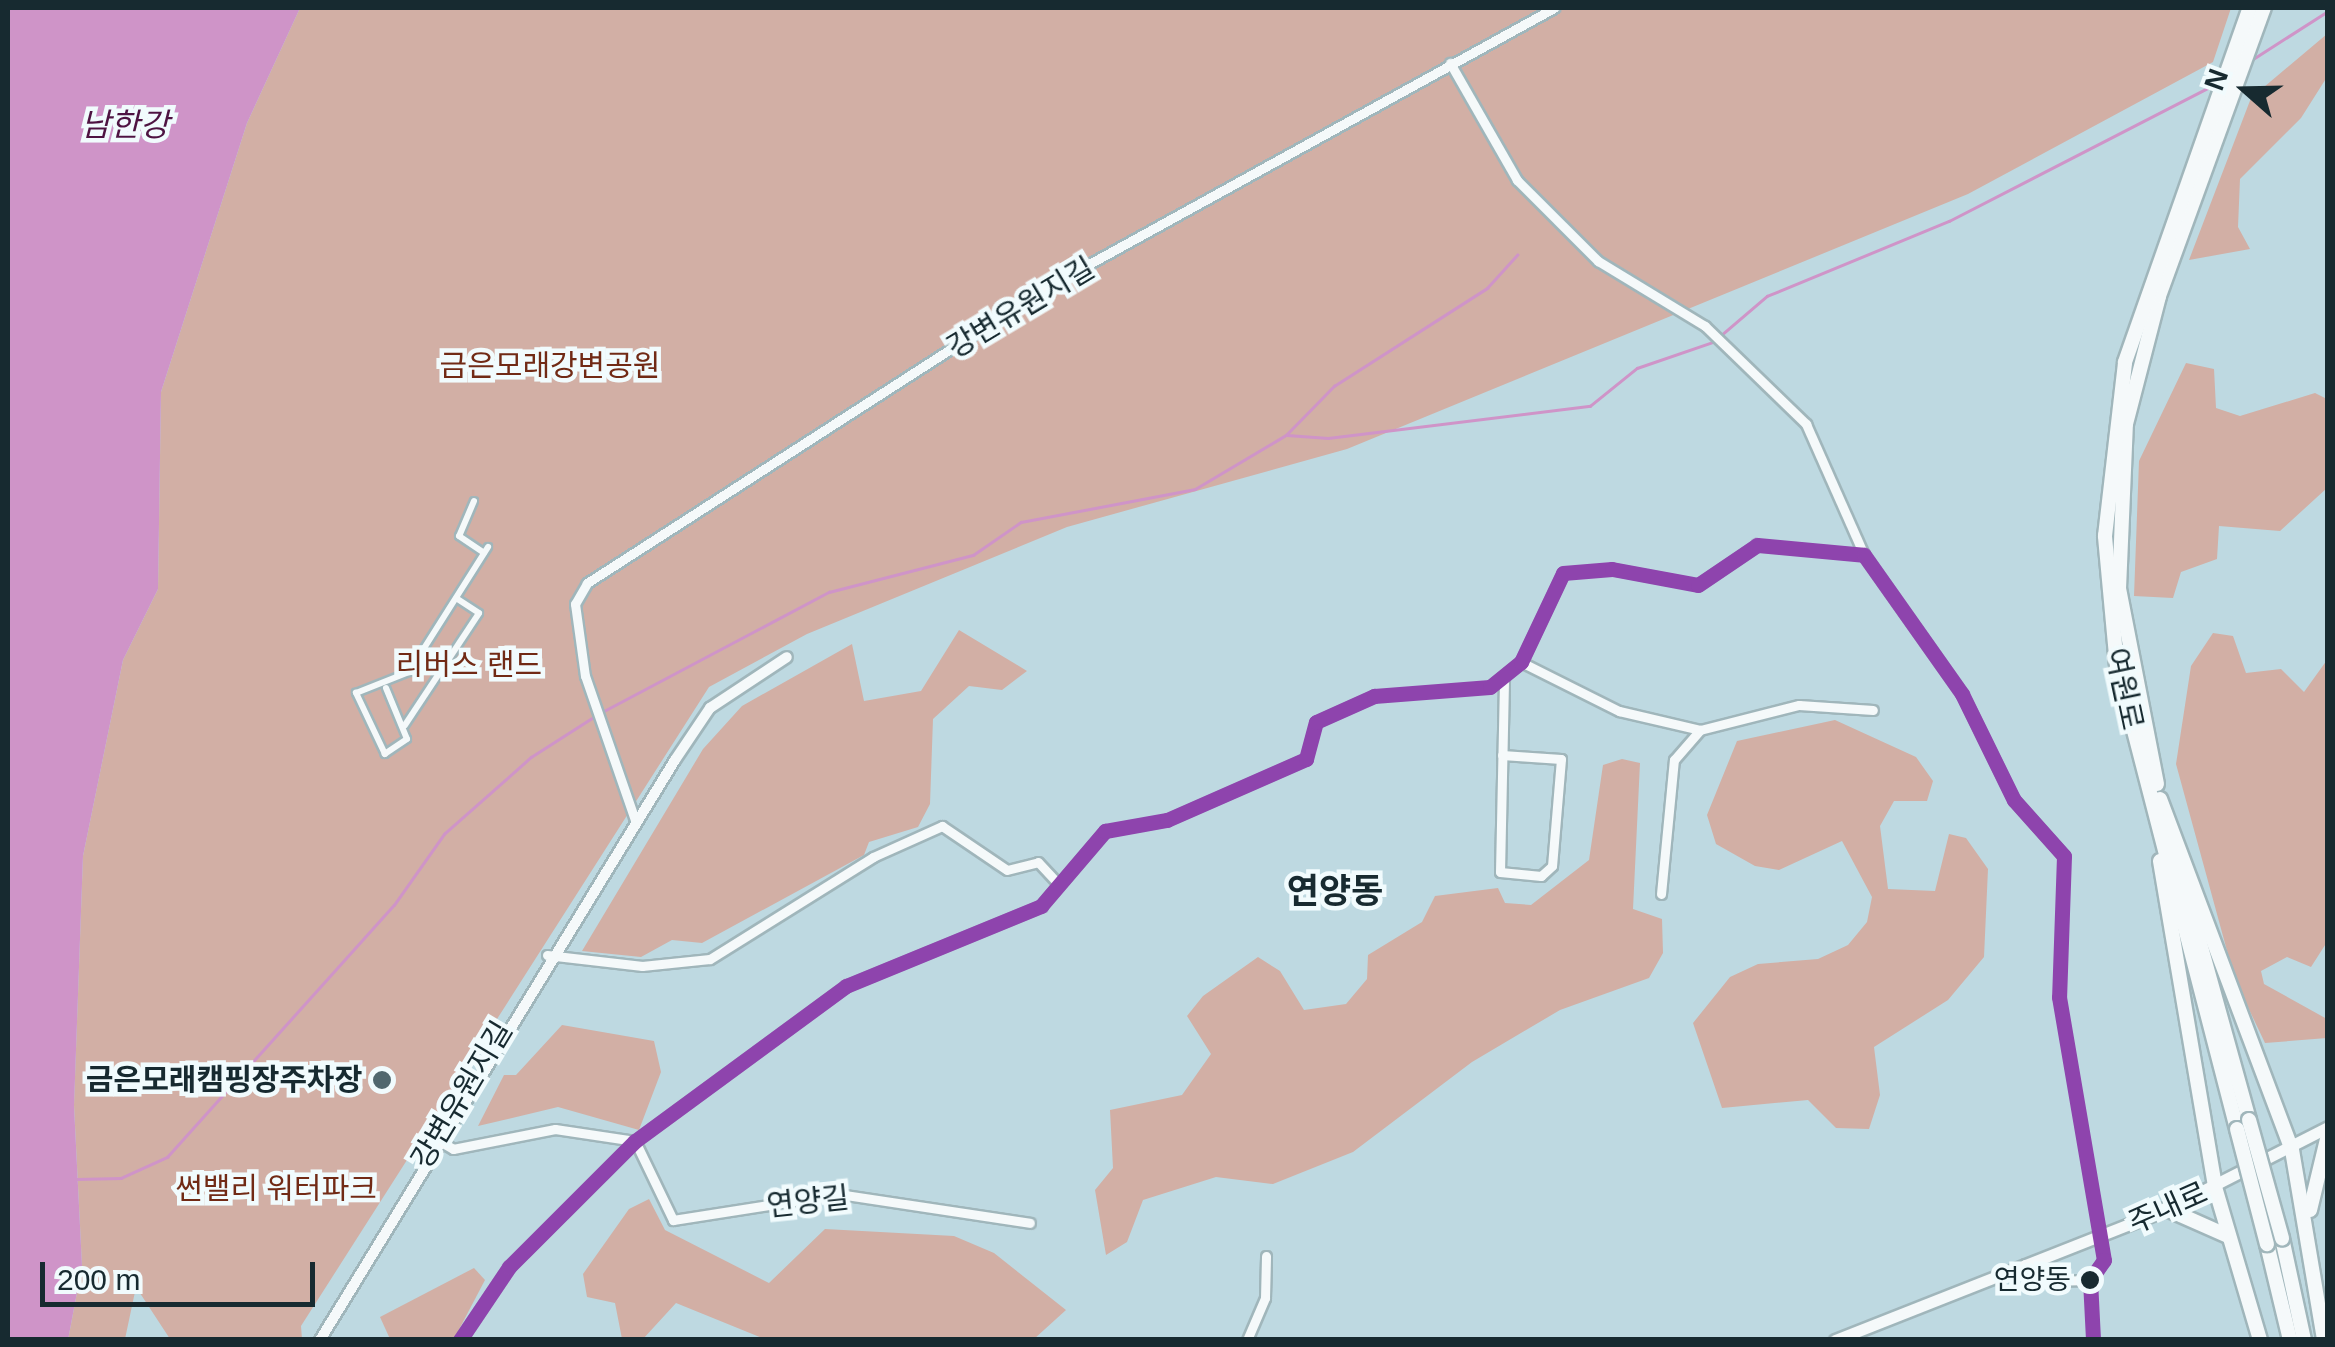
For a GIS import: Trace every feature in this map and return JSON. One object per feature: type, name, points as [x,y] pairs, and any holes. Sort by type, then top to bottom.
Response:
[{"type":"highway","points":[[2170,248],[2250,8]]},
{"type":"highway","points":[[2170,248],[2264,8]]},
{"type":"highway","name":"여원로","points":[[2170,248],[2126,362],[2105,536],[2117,666],[2243,1124]]},
{"type":"highway","points":[[2157,802],[2292,1150],[2308,1221],[2324,1340]]},
{"type":"highway","points":[[2157,802],[2172,964],[2206,1094],[2215,1187],[2260,1340]]},
{"type":"highway","points":[[2243,1124],[2282,1238],[2304,1340]]},
{"type":"highway","points":[[2243,1124],[2290,1340]]},
{"type":"highway","points":[[2308,1221],[2328,1135]]},
{"type":"highway","points":[[2167,1209],[2228,1236]]},
{"type":"main road","name":"주내로","points":[[1835,1340],[2167,1209],[2292,1150],[2328,1127]]},
{"type":"street","name":"강변유원지길","points":[[634,820],[585,676],[574,604],[602,570],[1042,290],[1554,8]]},
{"type":"street","points":[[1450,63],[1517,180],[1598,262],[1712,335],[1736,362],[1806,424],[1864,555],[1962,694],[2014,800],[2064,856],[2059,997],[2104,1260],[2090,1280],[2093,1340]]},
{"type":"street","points":[[386,688],[406,725],[407,745],[380,753],[356,693],[386,688],[410,672],[486,550],[459,536],[474,501]]},
{"type":"street","points":[[460,1340],[509,1267],[635,1142],[846,986],[1041,906],[1056,881],[1104,830],[1167,820],[1306,759],[1316,722],[1374,696],[1490,687],[1522,662],[1563,573],[1612,569],[1698,584],[1757,545],[1864,555]]},
{"type":"street","points":[[406,725],[480,614],[456,598]]},
{"type":"street","name":"강변유원지길","points":[[320,1340],[547,955],[710,708],[788,657]]},
{"type":"street","points":[[1522,662],[1618,711],[1700,730],[1799,705],[1874,710]]},
{"type":"street","points":[[1502,756],[1560,759],[1552,866],[1542,876],[1500,872],[1502,756],[1504,676]]},
{"type":"street","points":[[1661,894],[1674,760],[1700,730]]},
{"type":"street","points":[[547,955],[642,966],[710,959],[874,856],[942,826],[1007,870],[1038,862],[1056,881]]},
{"type":"street","points":[[436,1140],[453,1150],[556,1129],[635,1142]]},
{"type":"street","name":"연양길","points":[[635,1142],[673,1220],[839,1194],[1030,1223]]},
{"type":"street","points":[[1248,1340],[1265,1298],[1266,1256]]},
{"type":"street","points":[[2025,1264],[2046,1281],[2090,1280]]},
{"type":"green space","name":"금은모래강변공원","points":[[300,8],[2231,8],[2213,62],[1968,194],[1347,449],[1067,527],[807,634],[709,687],[301,1326],[302,1339],[170,1339],[136,1287],[125,1339],[68,1340],[82,1266],[74,1105],[83,856],[123,660],[158,589],[161,392],[247,123]]},
{"type":"green space","points":[[2327,34],[2327,77],[2301,118],[2240,179],[2238,227],[2250,249],[2189,260],[2251,98]]},
{"type":"green space","points":[[2186,363],[2214,369],[2216,408],[2240,416],[2315,393],[2327,399],[2327,488],[2280,531],[2219,526],[2217,559],[2181,572],[2173,598],[2134,596],[2139,461]]},
{"type":"green space","points":[[959,630],[1027,671],[1002,690],[969,686],[933,719],[930,804],[918,827],[869,842],[864,855],[702,943],[672,940],[641,957],[582,951],[703,749],[742,706],[852,644],[864,701],[921,691]]},
{"type":"green space","points":[[2213,633],[2233,636],[2246,673],[2281,669],[2304,692],[2327,660],[2327,942],[2311,967],[2287,957],[2261,971],[2264,984],[2327,1019],[2327,1038],[2265,1043],[2235,980],[2176,764],[2191,666]]},
{"type":"green space","points":[[1835,720],[1916,757],[1933,781],[1927,801],[1894,801],[1880,826],[1888,889],[1935,891],[1949,834],[1966,838],[1988,869],[1984,957],[1948,1000],[1874,1047],[1880,1095],[1869,1129],[1836,1128],[1808,1100],[1722,1108],[1693,1023],[1730,977],[1758,964],[1818,959],[1848,945],[1867,922],[1872,897],[1842,841],[1779,870],[1755,866],[1716,844],[1707,815],[1737,741]]},
{"type":"green space","points":[[1622,759],[1640,763],[1633,909],[1662,919],[1663,953],[1649,978],[1560,1010],[1472,1062],[1353,1152],[1273,1184],[1216,1177],[1143,1200],[1127,1242],[1106,1255],[1095,1190],[1113,1168],[1110,1110],[1182,1095],[1211,1054],[1187,1016],[1203,996],[1258,957],[1280,971],[1304,1010],[1346,1004],[1367,979],[1368,955],[1422,922],[1435,896],[1498,888],[1505,903],[1531,905],[1589,860],[1603,765]]},
{"type":"green space","points":[[562,1025],[654,1041],[661,1072],[639,1130],[558,1107],[478,1126],[504,1075],[516,1075]]},
{"type":"green space","points":[[649,1199],[665,1230],[769,1283],[825,1229],[954,1236],[994,1253],[1066,1310],[1034,1339],[767,1340],[676,1303],[643,1339],[622,1339],[615,1303],[587,1297],[583,1274],[629,1209]]},
{"type":"green space","points":[[474,1268],[485,1280],[454,1339],[390,1339],[380,1317]]},
{"type":"water","name":"남한강","points":[[8,8],[300,8],[247,123],[161,392],[158,589],[123,660],[83,856],[74,1106],[82,1266],[68,1340],[8,1339]]},
{"type":"waterway","points":[[2253,59],[2328,11]]},
{"type":"waterway","points":[[1719,337],[1767,296],[1949,221],[2217,83]]},
{"type":"waterway","points":[[602,712],[829,592],[973,555],[1021,522],[1195,489],[1286,435],[1334,386],[1487,288],[1517,255]]},
{"type":"waterway","points":[[1287,435],[1328,438],[1590,406],[1637,368],[1713,342]]},
{"type":"waterway","points":[[77,1179],[121,1178],[167,1157],[394,905],[444,834],[531,757],[595,716]]},
{"type":"transit line","points":[[460,1340],[509,1267],[635,1141],[846,986],[1041,906],[1105,831],[1167,820],[1306,759],[1316,722],[1374,696],[1490,687],[1521,662],[1563,573],[1612,569],[1698,585],[1757,545],[1864,555],[1962,694],[2014,800],[2064,856],[2059,997],[2104,1260],[2090,1280],[2093,1340]]},
{"type":"place","name":"금은모래캠핑장주차장","points":[[382,1080]]},
{"type":"place","name":"연양동","points":[[2090,1280]]},
{"type":"district","name":"연양동","points":[[1335,891]]},
{"type":"park label","name":"리버스 랜드","points":[[469,665]]},
{"type":"park label","name":"썬밸리 워터파크","points":[[276,1189]]}]
